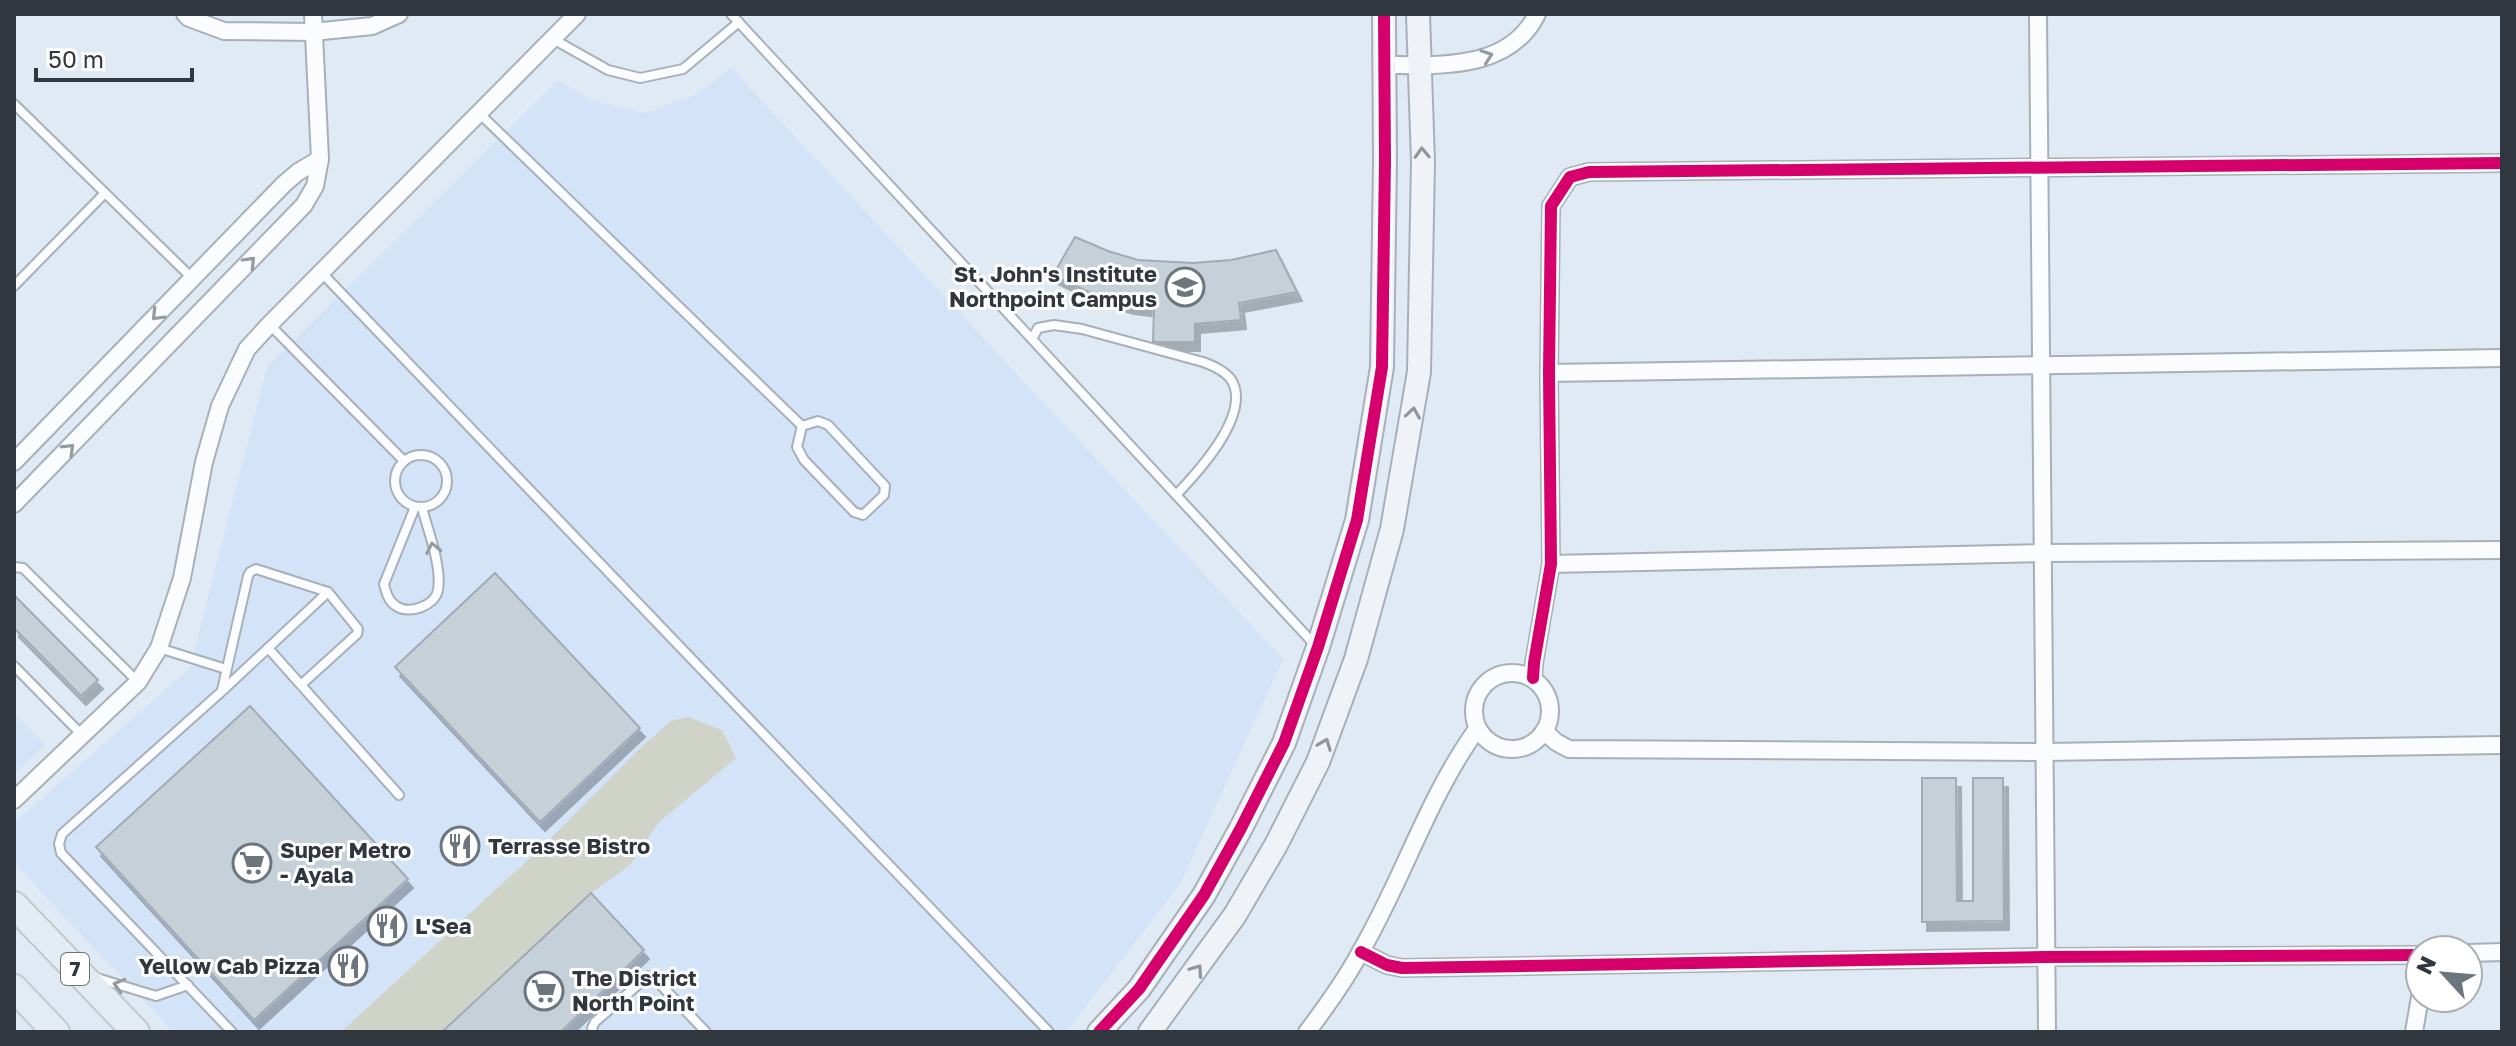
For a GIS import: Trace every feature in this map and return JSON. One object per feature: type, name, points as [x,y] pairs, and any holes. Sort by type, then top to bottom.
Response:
[{"type":"main road","name":"7","points":[[14,905],[136,1032]]},
{"type":"main road","points":[[14,988],[56,1032]]},
{"type":"street","points":[[185,14],[224,31],[313,32],[372,26],[399,14]]},
{"type":"street","points":[[14,504],[304,205],[315,186],[320,159],[313,14]]},
{"type":"street","points":[[14,800],[138,682],[159,648],[182,578],[204,462],[220,406],[247,349],[577,14]]},
{"type":"street","points":[[1099,1032],[1139,989],[1204,895],[1284,743],[1318,647],[1357,520],[1382,367],[1384,14]]},
{"type":"street","points":[[1150,1032],[1235,915],[1276,845],[1318,762],[1356,659],[1392,529],[1419,372],[1423,162],[1418,14]]},
{"type":"street","points":[[1385,65],[1470,62],[1508,49],[1537,14]]},
{"type":"street","points":[[2038,14],[2047,1032]]},
{"type":"street","points":[[14,462],[284,184],[320,159]]},
{"type":"street","points":[[1533,678],[1551,564],[1551,206],[1570,177],[1589,172],[2502,163]]},
{"type":"street","points":[[250,218],[271,240]]},
{"type":"street","points":[[124,349],[146,370]]},
{"type":"street","points":[[1549,373],[2502,358]]},
{"type":"street","points":[[1368,462],[1404,469]]},
{"type":"street","points":[[1551,564],[2044,553],[2502,550]]},
{"type":"street","points":[[1521,673],[1533,678],[1547,693],[1550,709],[1549,721],[1534,743],[1517,749],[1492,744],[1481,737],[1473,718],[1473,706],[1484,687],[1495,678],[1507,674],[1521,673]]},
{"type":"street","points":[[1307,1032],[1361,952],[1440,789],[1477,729]]},
{"type":"street","points":[[1544,731],[1569,749],[2045,752],[2502,745]]},
{"type":"street","points":[[1361,952],[1387,965],[1402,968],[2045,957],[2404,955]]},
{"type":"lane","points":[[731,14],[1318,647]]},
{"type":"lane","points":[[553,39],[608,70],[640,78],[683,69],[739,22]]},
{"type":"lane","points":[[14,104],[192,278]]},
{"type":"lane","points":[[479,113],[802,426]]},
{"type":"lane","points":[[14,286],[105,193]]},
{"type":"lane","points":[[321,272],[1049,1032]]},
{"type":"lane","points":[[269,325],[403,460]]},
{"type":"lane","points":[[1032,339],[1038,328],[1054,325],[1082,329],[1203,362],[1220,369],[1233,381],[1237,405],[1199,471],[1176,495]]},
{"type":"lane","points":[[818,421],[828,425],[885,486],[884,495],[863,515],[854,512],[804,460],[797,447],[802,426],[818,421]]},
{"type":"lane","points":[[428,455],[436,458],[446,472],[446,489],[436,502],[418,507],[403,501],[394,485],[397,467],[411,456],[428,455]]},
{"type":"lane","points":[[418,507],[433,545],[438,590],[426,604],[407,610],[395,606],[384,584],[418,507]]},
{"type":"lane","points":[[14,567],[23,568],[138,682]]},
{"type":"lane","points":[[221,692],[250,572],[256,569],[328,592],[358,632],[302,684]]},
{"type":"lane","points":[[232,1032],[61,853],[59,844],[62,834],[328,592]]},
{"type":"lane","points":[[159,648],[226,669]]},
{"type":"lane","points":[[268,648],[399,795]]},
{"type":"lane","points":[[14,666],[82,735]]},
{"type":"lane","points":[[57,950],[99,979],[156,996],[188,985]]},
{"type":"lane","points":[[593,1032],[595,1022],[648,976],[656,980],[706,1032]]},
{"type":"shaded area","points":[[731,68],[1283,659],[1180,884],[1066,1032],[173,1032],[14,863],[14,823],[190,668],[267,367],[558,80],[590,100],[645,113],[695,95]]},
{"type":"shaded area","points":[[14,713],[45,745],[14,774]]},
{"type":"shaded area","points":[[688,717],[722,730],[736,758],[658,823],[630,865],[591,893],[442,1032],[341,1032],[540,849],[638,750],[671,721]]},
{"type":"building","name":"St. John's Institute Northpoint Campus","points":[[1075,237],[1138,260],[1193,263],[1231,260],[1276,250],[1297,292],[1239,303],[1241,320],[1195,324],[1195,342],[1153,342],[1154,308],[1099,297],[1053,275]]},
{"type":"building","points":[[495,573],[640,728],[540,822],[395,667]]},
{"type":"building","points":[[14,595],[98,680],[81,696],[14,628]]},
{"type":"building","name":"Super Metro - Ayala","points":[[250,706],[408,879],[254,1020],[96,847]]},
{"type":"building","points":[[1922,778],[1956,778],[1957,901],[1973,901],[1973,778],[2003,778],[2004,921],[1922,922]]},
{"type":"building","name":"The District North Point","points":[[591,893],[644,950],[561,1032],[442,1032]]},
{"type":"cycle path","points":[[1099,1032],[1139,989],[1204,895],[1284,743],[1318,647],[1357,520],[1382,367],[1384,14]]},
{"type":"cycle path","points":[[1533,678],[1551,564],[1551,206],[1570,177],[1589,172],[2502,163]]},
{"type":"cycle path","points":[[1361,952],[1387,965],[1402,968],[2045,957],[2404,955]]},
{"type":"place","name":"St. John's Institute Northpoint Campus","points":[[1185,287]]},
{"type":"place","name":"Terrasse Bistro","points":[[460,846]]},
{"type":"place","name":"Super Metro - Ayala","points":[[252,863]]},
{"type":"place","name":"L'Sea","points":[[387,926]]},
{"type":"place","name":"Yellow Cab Pizza","points":[[348,966]]},
{"type":"place","name":"The District North Point","points":[[544,991]]}]
